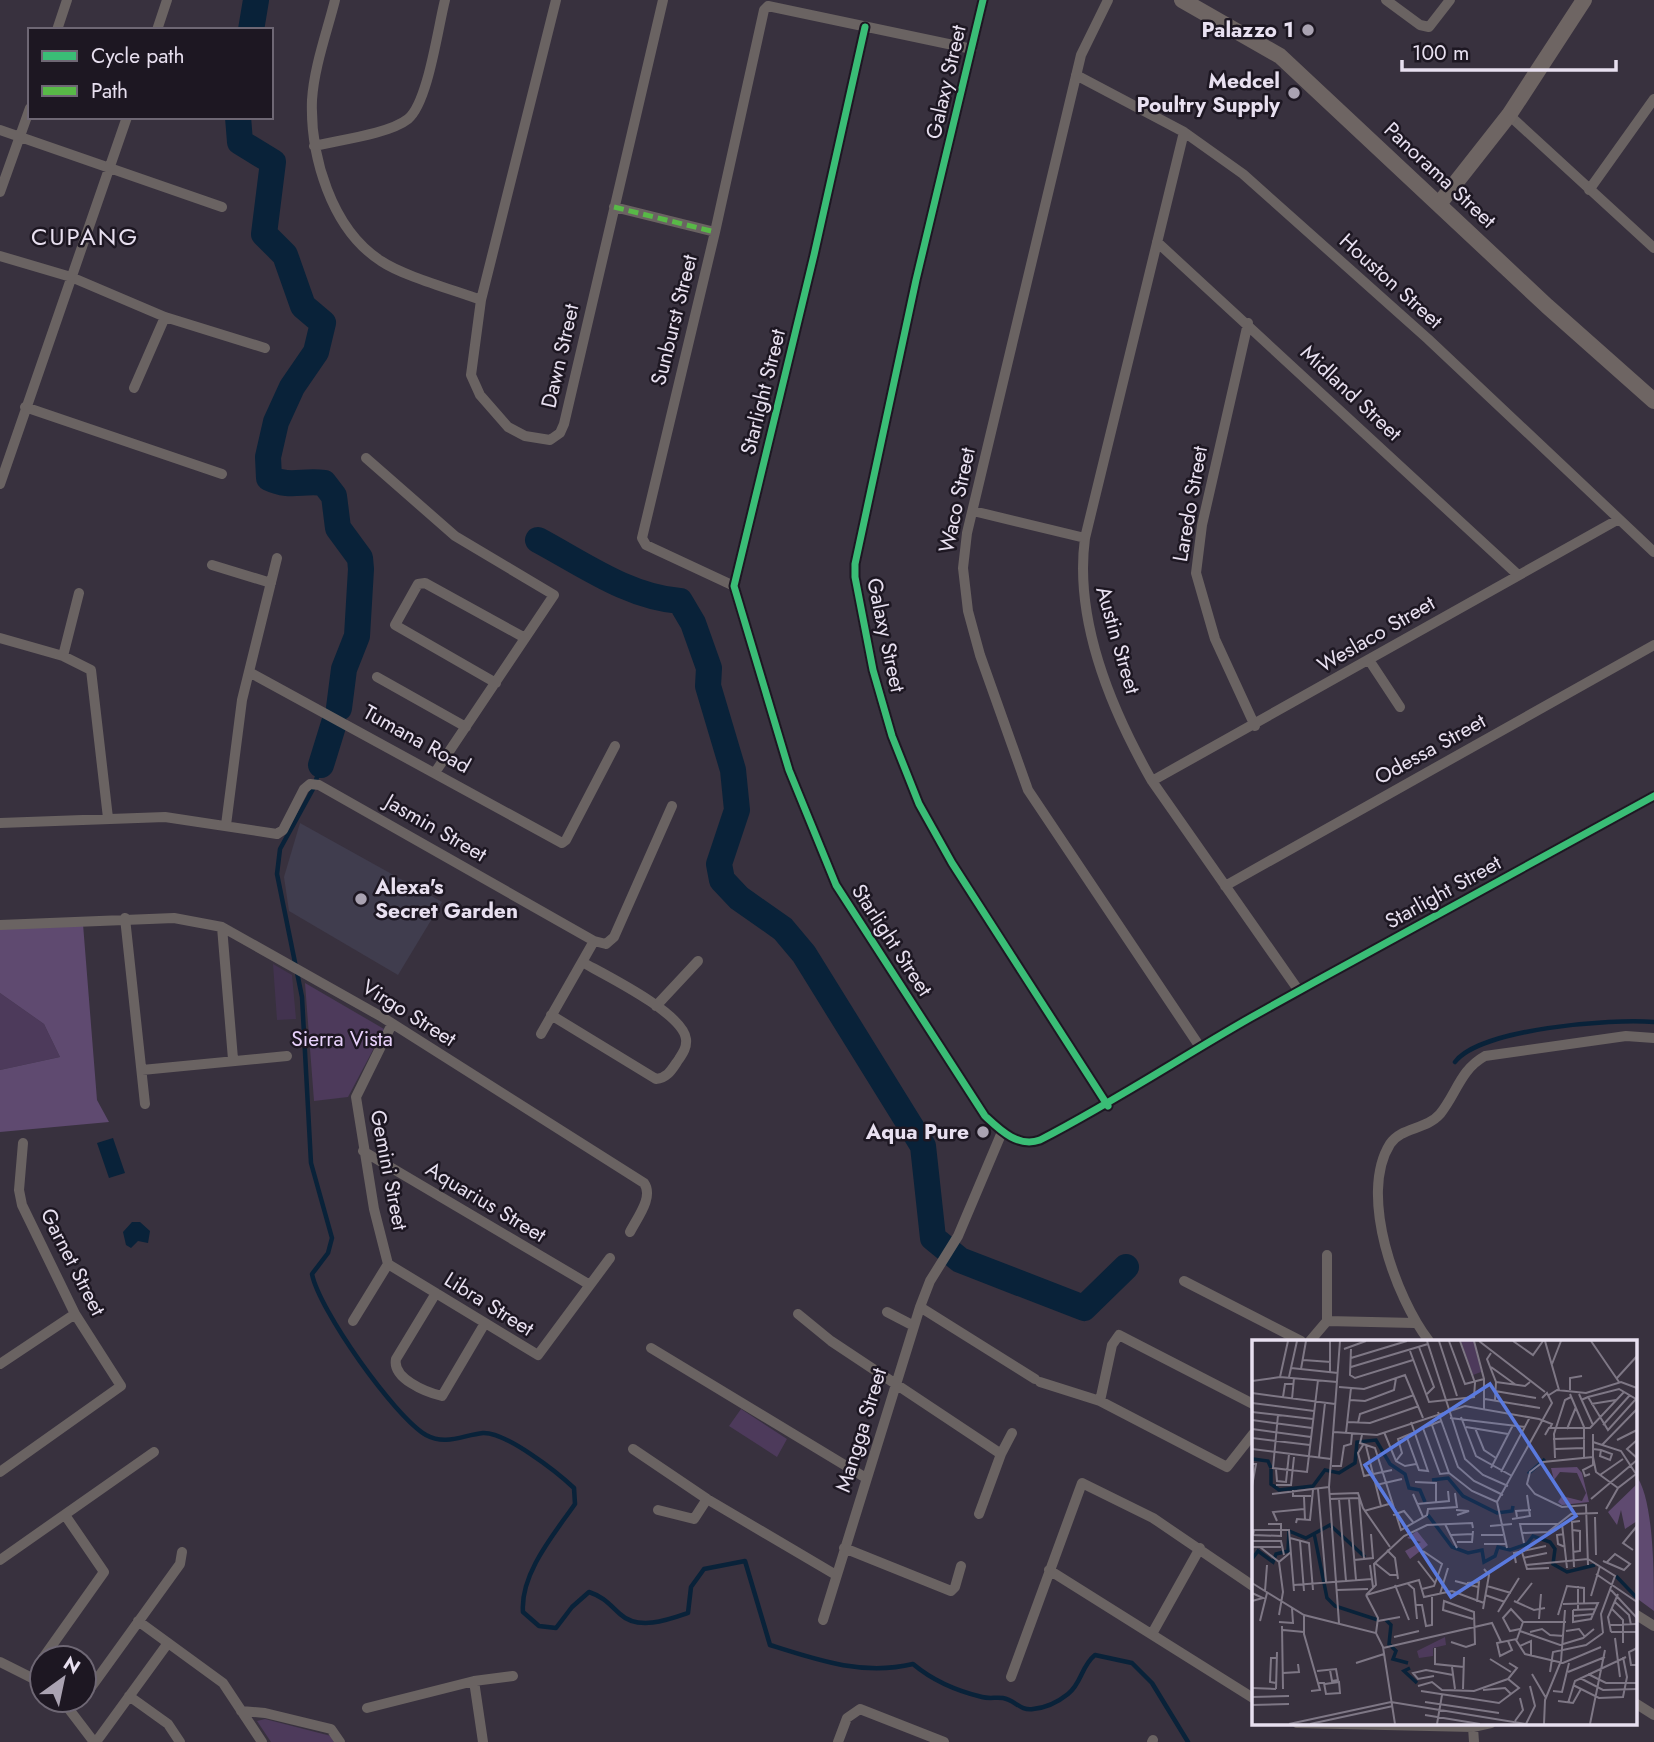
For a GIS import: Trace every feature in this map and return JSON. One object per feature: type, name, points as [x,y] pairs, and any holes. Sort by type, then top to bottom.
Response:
[{"type":"street","points":[[58,28],[67,0]]},
{"type":"street","points":[[158,28],[167,0]]},
{"type":"street","points":[[335,0],[312,97],[314,146],[331,198],[341,217],[369,251],[382,262],[481,300]]},
{"type":"street","points":[[314,146],[398,125],[414,114],[422,94],[444,0]]},
{"type":"street","name":"Dawn Street","points":[[556,0],[481,300],[471,375],[480,395],[508,427],[538,439],[555,437],[564,424],[663,0]]},
{"type":"street","name":"Galaxy Street","points":[[983,0],[907,321],[855,564],[856,584],[873,670],[892,736],[919,804],[952,863],[1108,1106]]},
{"type":"street","name":"Waco Street","points":[[1108,0],[1081,55],[1076,75],[964,550],[964,588],[980,655],[1028,790],[1200,1047]]},
{"type":"street","name":"Panorama Street","points":[[1182,0],[1280,56],[1654,401]]},
{"type":"street","points":[[1386,0],[1420,25],[1429,27],[1450,0]]},
{"type":"street","points":[[1439,204],[1509,115],[1584,0]]},
{"type":"street","name":"Sunburst Street","points":[[734,586],[642,541],[765,8],[768,6],[865,27]]},
{"type":"street","points":[[865,27],[972,50]]},
{"type":"street","name":"Starlight Street","points":[[865,27],[814,255],[734,586],[789,770],[836,885],[985,1116],[1002,1132],[1034,1143],[1108,1106],[1200,1047],[1654,796]]},
{"type":"street","name":"Houston Street","points":[[1076,75],[1184,132],[1263,192],[1428,339],[1654,552]]},
{"type":"street","points":[[1589,190],[1653,101]]},
{"type":"street","points":[[0,192],[28,113]]},
{"type":"street","points":[[1509,115],[1654,248]]},
{"type":"street","points":[[0,484],[126,119]]},
{"type":"street","points":[[0,130],[222,207]]},
{"type":"street","name":"Austin Street","points":[[1184,132],[1084,538],[1082,586],[1094,640],[1120,715],[1152,781],[1299,991]]},
{"type":"street","points":[[614,207],[715,232]]},
{"type":"street","name":"Midland Street","points":[[1157,242],[1248,323],[1517,574]]},
{"type":"street","points":[[0,256],[71,277],[165,317],[265,348]]},
{"type":"street","points":[[134,388],[165,317]]},
{"type":"street","name":"Laredo Street","points":[[1248,323],[1196,563],[1197,583],[1215,639],[1255,726]]},
{"type":"street","points":[[25,407],[222,474]]},
{"type":"street","points":[[366,458],[455,537],[554,595],[436,771]]},
{"type":"street","points":[[973,511],[1084,538]]},
{"type":"street","name":"Weslaco Street","points":[[1152,781],[1255,726],[1517,574],[1619,519]]},
{"type":"street","points":[[0,823],[165,817],[226,825],[242,700],[277,558]]},
{"type":"street","points":[[212,565],[271,583]]},
{"type":"street","points":[[496,683],[395,625],[418,584],[425,583],[526,638]]},
{"type":"street","points":[[63,656],[79,593]]},
{"type":"street","points":[[0,638],[63,656],[86,665],[92,674],[108,818]]},
{"type":"street","name":"Odessa Street","points":[[1225,886],[1654,645]]},
{"type":"street","points":[[1369,660],[1400,707]]},
{"type":"street","name":"Tumana Road","points":[[249,671],[564,842],[615,746]]},
{"type":"street","points":[[377,677],[466,727]]},
{"type":"street","name":"Jasmin Street","points":[[226,825],[280,834],[304,789],[315,785],[594,940],[606,944],[614,937],[671,806]]},
{"type":"street","points":[[125,918],[145,1104]]},
{"type":"street","name":"Virgo Street","points":[[0,925],[174,918],[222,927],[393,1024],[644,1182],[648,1192],[646,1200],[630,1232]]},
{"type":"street","points":[[222,927],[233,1059]]},
{"type":"street","points":[[541,1034],[594,940]]},
{"type":"street","points":[[656,1006],[698,961]]},
{"type":"street","points":[[551,1015],[659,1079],[670,1073],[685,1049],[686,1037],[678,1023],[656,1006],[582,962]]},
{"type":"street","name":"Gemini Street","points":[[352,1321],[388,1264],[363,1151],[356,1093],[393,1024]]},
{"type":"street","points":[[1428,1340],[1415,1323],[1402,1295],[1377,1213],[1379,1174],[1395,1138],[1432,1121],[1471,1065],[1485,1056],[1626,1036],[1654,1038]]},
{"type":"street","points":[[142,1070],[233,1059],[287,1056]]},
{"type":"street","name":"Mangga Street","points":[[822,1620],[920,1307],[948,1250],[958,1236],[1002,1132]]},
{"type":"street","name":"Garnet Street","points":[[0,1472],[118,1389],[121,1382],[75,1314],[22,1205],[19,1190],[23,1143]]},
{"type":"street","name":"Aquarius Street","points":[[363,1151],[590,1285]]},
{"type":"street","points":[[1311,1340],[1327,1321],[1327,1255]]},
{"type":"street","name":"Libra Street","points":[[388,1264],[538,1355],[610,1258]]},
{"type":"street","points":[[1184,1281],[1299,1340]]},
{"type":"street","points":[[436,1293],[395,1363],[401,1376],[437,1395],[445,1392],[485,1323]]},
{"type":"street","points":[[920,1307],[1038,1381],[1100,1401],[1227,1467],[1252,1435]]},
{"type":"street","points":[[887,1312],[914,1326]]},
{"type":"street","points":[[0,1364],[75,1314]]},
{"type":"street","points":[[798,1314],[831,1342],[1001,1454]]},
{"type":"street","points":[[1327,1321],[1415,1323]]},
{"type":"street","points":[[1100,1401],[1112,1345],[1119,1335],[1252,1403]]},
{"type":"street","points":[[651,1348],[866,1478]]},
{"type":"street","points":[[979,1514],[1001,1454],[1012,1433]]},
{"type":"street","points":[[633,1449],[707,1499],[836,1575]]},
{"type":"street","points":[[0,1560],[154,1452]]},
{"type":"street","points":[[1011,1677],[1082,1483],[1153,1518],[1252,1585]]},
{"type":"street","points":[[658,1510],[694,1519],[707,1499]]},
{"type":"street","points":[[54,1644],[104,1572],[65,1515]]},
{"type":"street","points":[[1153,1632],[1200,1548]]},
{"type":"street","points":[[844,1549],[951,1591],[955,1587],[961,1566]]},
{"type":"street","points":[[98,1678],[180,1564],[183,1552]]},
{"type":"street","points":[[1049,1570],[1153,1632],[1252,1698]]},
{"type":"street","points":[[1636,1615],[1654,1626]]},
{"type":"street","points":[[138,1621],[223,1683],[261,1742]]},
{"type":"street","points":[[74,1714],[95,1742],[167,1643]]},
{"type":"street","points":[[0,1662],[28,1675]]},
{"type":"street","points":[[367,1708],[474,1681],[513,1676]]},
{"type":"street","points":[[474,1681],[483,1742]]},
{"type":"street","points":[[130,1696],[169,1724],[180,1742]]},
{"type":"street","points":[[1636,1704],[1654,1715]]},
{"type":"street","points":[[838,1742],[847,1718],[860,1709],[936,1740]]},
{"type":"street","points":[[241,1711],[265,1713],[331,1729],[340,1742]]},
{"type":"street","points":[[1375,1724],[1473,1727],[1486,1724]]},
{"type":"street","points":[[1473,1727],[1474,1742]]},
{"type":"shaded area","name":"Alexa's Secret Garden","points":[[300,823],[442,902],[398,975],[289,911],[284,877]]},
{"type":"shaded area","points":[[83,924],[97,1100],[109,1122],[0,1132],[0,1070],[60,1057],[44,1024],[0,993],[0,928]]},
{"type":"shaded area","points":[[273,964],[292,975],[296,1019],[277,1020]]},
{"type":"shaded area","points":[[1636,1476],[1646,1500],[1649,1518],[1654,1611],[1636,1598]]},
{"type":"green space","name":"Sierra Vista","points":[[305,983],[384,1029],[348,1097],[314,1101]]},
{"type":"green space","points":[[0,993],[44,1024],[60,1057],[0,1070]]},
{"type":"green space","points":[[741,1409],[787,1439],[777,1457],[729,1426]]},
{"type":"green space","points":[[265,1719],[331,1736],[334,1742],[271,1742],[257,1721]]},
{"type":"water","points":[[113,1138],[125,1173],[109,1178],[97,1143]]},
{"type":"water","points":[[132,1222],[140,1222],[150,1231],[148,1243],[138,1241],[131,1248],[126,1245],[123,1232]]},
{"type":"waterway","points":[[251,28],[256,0]]},
{"type":"waterway","points":[[238,119],[240,142],[273,162],[264,234],[285,255],[303,306],[323,323],[316,352],[292,387],[276,422],[268,457],[269,478],[290,483],[324,483],[334,496],[338,528],[360,558],[357,636],[344,669],[339,708]]},
{"type":"waterway","points":[[538,540],[624,586],[642,593],[680,601],[693,623],[709,668],[708,686],[733,770],[737,810],[719,864],[722,880],[739,898],[783,929],[804,954],[923,1146],[933,1238],[960,1260],[1084,1308],[1126,1267]]},
{"type":"waterway","points":[[321,765],[334,723]]},
{"type":"waterway","points":[[321,765],[313,789],[280,849],[277,874],[302,997],[311,1163],[332,1238],[328,1253],[312,1274],[328,1312],[343,1336],[378,1385],[412,1424],[426,1435],[441,1440],[483,1433],[493,1434],[544,1463],[574,1488],[575,1504],[540,1555],[527,1583],[523,1612],[539,1626],[556,1628],[572,1607],[589,1592],[603,1599],[627,1619],[644,1623],[662,1621],[688,1613],[691,1587],[704,1569],[745,1561],[770,1645],[840,1665],[876,1668],[913,1664],[954,1688],[985,1698],[1007,1699],[1028,1709],[1047,1706],[1073,1690],[1090,1659],[1095,1655],[1132,1663],[1152,1683],[1188,1742]]},
{"type":"waterway","points":[[1455,1062],[1469,1051],[1490,1041],[1517,1034],[1579,1024],[1654,1022]]},
{"type":"marked path","points":[[614,207],[715,232]]},
{"type":"cycle path","points":[[983,0],[916,280],[855,564],[855,577],[873,670],[892,736],[919,804],[952,863],[1108,1106]]},
{"type":"cycle path","points":[[865,27],[814,255],[734,586],[789,770],[836,885],[985,1116],[1017,1140],[1040,1140],[1120,1096],[1250,1018],[1654,796]]},
{"type":"place","name":"Palazzo 1","points":[[1308,30]]},
{"type":"place","name":"Medcel Poultry Supply","points":[[1294,93]]},
{"type":"place","name":"Alexa's Secret Garden","points":[[361,899]]},
{"type":"place","name":"Aqua Pure","points":[[983,1132]]},
{"type":"district","name":"CUPANG","points":[[85,236]]}]
